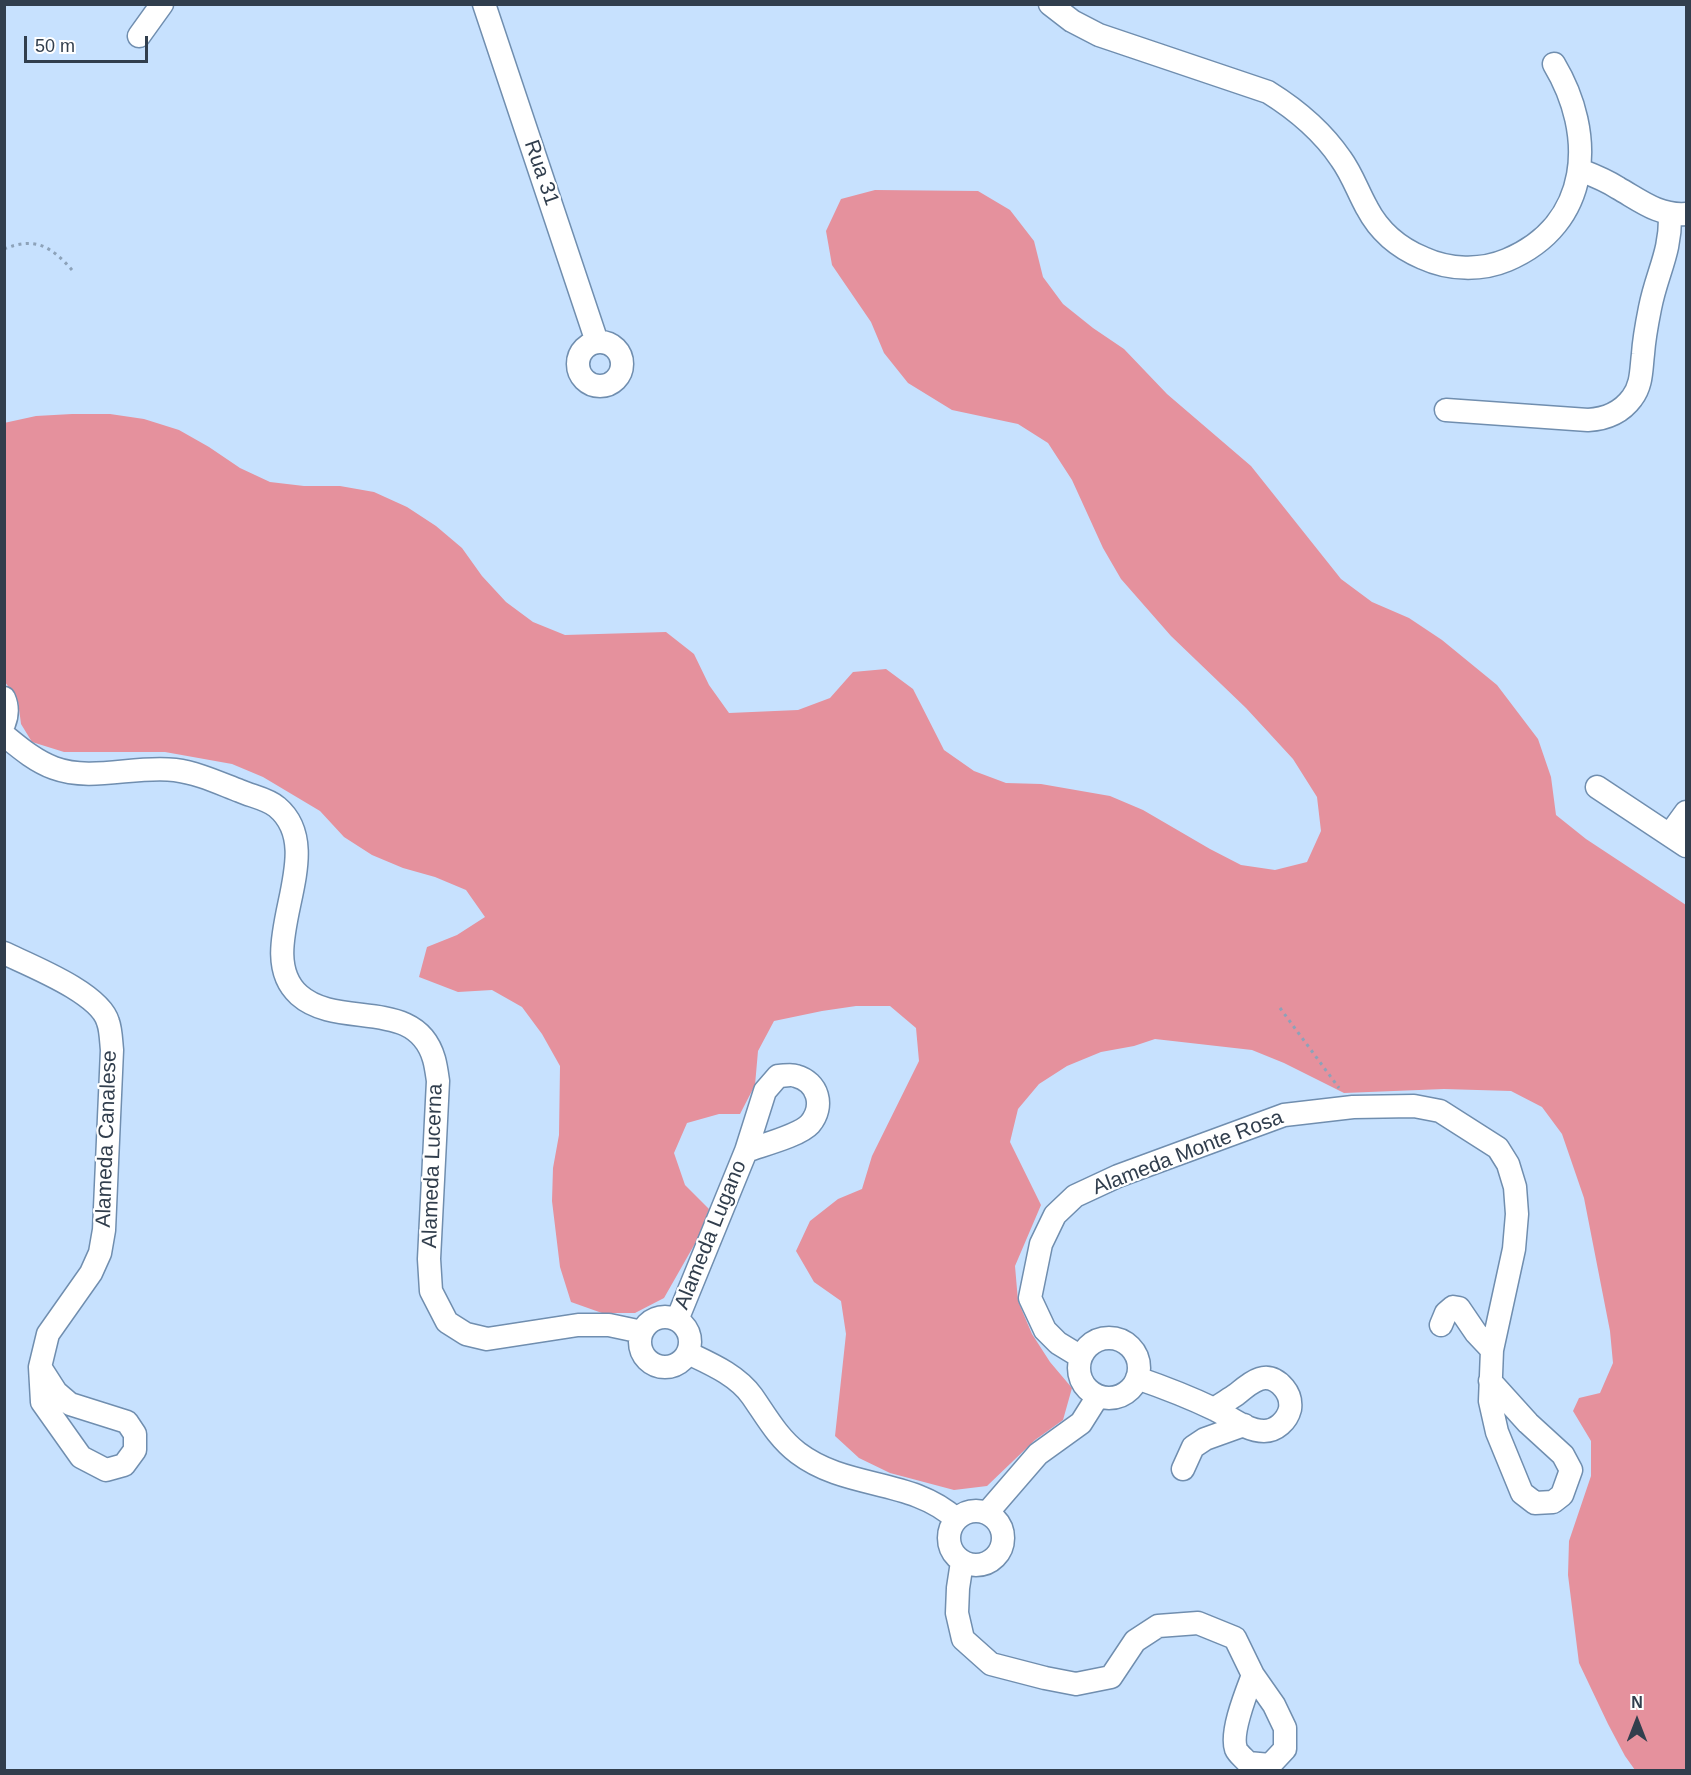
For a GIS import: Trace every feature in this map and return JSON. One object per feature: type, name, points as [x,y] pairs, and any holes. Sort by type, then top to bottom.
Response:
[{"type":"street","points":[[139,36],[162,4]]},
{"type":"street","name":"Rua 31","points":[[484,4],[597,342]]},
{"type":"street","points":[[1050,4],[1072,21],[1100,35],[1268,92],[1286,103],[1311,124],[1331,146],[1352,177],[1367,208],[1386,233],[1410,252],[1440,264],[1471,267],[1502,262],[1531,248],[1564,214],[1577,186],[1581,152],[1577,115],[1564,80],[1554,64]]},
{"type":"street","points":[[1446,410],[1588,420],[1608,417],[1625,406],[1632,398],[1641,379],[1651,304],[1678,214],[1644,204],[1607,182],[1580,170]]},
{"type":"street","points":[[4,698],[8,706],[8,715],[4,724]]},
{"type":"street","name":"Alameda Lucerna","points":[[4,735],[32,757],[55,768],[83,774],[133,770],[175,770],[208,778],[277,806],[289,821],[297,854],[296,873],[281,948],[285,975],[297,993],[310,1004],[335,1012],[388,1018],[408,1024],[423,1038],[434,1057],[438,1081],[429,1259],[431,1291],[447,1322],[466,1334],[487,1339],[578,1325],[609,1325],[642,1332]]},
{"type":"street","points":[[1597,787],[1678,840],[1686,812]]},
{"type":"street","name":"Alameda Canalese","points":[[4,953],[74,988],[95,1002],[108,1020],[112,1050],[105,1230],[100,1254],[91,1274],[48,1334],[40,1367],[42,1402],[81,1457],[105,1470],[124,1465],[135,1450],[135,1434],[127,1422],[70,1404],[56,1392],[40,1367]]},
{"type":"street","name":"Alameda Monte Rosa","points":[[1081,1357],[1058,1344],[1045,1330],[1030,1298],[1041,1244],[1055,1215],[1075,1196],[1118,1176],[1284,1115],[1353,1107],[1414,1106],[1440,1111],[1498,1148],[1508,1164],[1515,1187],[1518,1214],[1514,1249],[1492,1350],[1490,1381],[1490,1401],[1497,1432],[1522,1493],[1535,1503],[1552,1502],[1562,1495],[1571,1470],[1563,1455],[1528,1423],[1490,1381]]},
{"type":"street","name":"Alameda Lugano","points":[[677,1320],[746,1151]]},
{"type":"street","points":[[1441,1325],[1446,1313],[1453,1307],[1459,1308],[1476,1333],[1492,1350]]},
{"type":"street","points":[[667,1317],[677,1320],[686,1329],[691,1341],[688,1353],[680,1363],[668,1367],[655,1365],[645,1357],[640,1345],[642,1332],[648,1324],[657,1319],[667,1317]]},
{"type":"street","points":[[1104,1338],[1124,1342],[1137,1358],[1139,1368],[1137,1378],[1133,1387],[1117,1397],[1098,1396],[1089,1391],[1080,1375],[1081,1357],[1087,1348],[1104,1338]]},
{"type":"street","points":[[688,1353],[731,1376],[751,1395],[767,1421],[797,1452],[832,1473],[914,1494],[942,1507],[956,1519]]},
{"type":"street","points":[[1137,1378],[1172,1390],[1244,1425],[1263,1431],[1280,1425],[1290,1411],[1288,1393],[1282,1386],[1268,1379],[1251,1382],[1214,1409]]},
{"type":"street","points":[[987,1513],[1038,1454],[1081,1423],[1098,1396]]},
{"type":"street","points":[[1183,1469],[1193,1447],[1205,1439],[1244,1425]]},
{"type":"street","points":[[979,1510],[987,1513],[994,1517],[1003,1533],[1000,1550],[996,1557],[988,1563],[971,1565],[962,1562],[951,1550],[948,1542],[951,1526],[962,1514],[970,1511],[979,1510]]},
{"type":"street","points":[[962,1562],[957,1613],[963,1639],[991,1664],[1076,1684],[1111,1677],[1135,1641],[1158,1626],[1198,1623],[1235,1638],[1253,1675]]},
{"type":"path","points":[[4,249],[15,244],[45,245],[72,270]]},
{"type":"path","points":[[1280,1008],[1353,1107]]},
{"type":"shaded area","points":[[875,190],[978,191],[1010,210],[1034,241],[1043,277],[1063,304],[1124,349],[1167,394],[1251,466],[1341,579],[1372,602],[1409,618],[1442,640],[1497,685],[1538,739],[1551,777],[1556,815],[1586,839],[1686,905],[1686,1770],[1635,1770],[1608,1724],[1579,1663],[1568,1575],[1569,1541],[1591,1476],[1591,1441],[1573,1411],[1579,1398],[1600,1393],[1613,1363],[1610,1331],[1584,1198],[1562,1134],[1542,1107],[1511,1091],[1444,1089],[1344,1093],[1252,1050],[1155,1039],[1134,1046],[1101,1052],[1067,1066],[1039,1084],[1018,1109],[1010,1142],[1041,1205],[1015,1266],[1018,1301],[1032,1334],[1050,1362],[1072,1388],[1063,1420],[1035,1440],[987,1486],[954,1490],[890,1473],[859,1458],[835,1436],[846,1334],[841,1301],[814,1282],[796,1251],[810,1221],[838,1199],[862,1189],[872,1156],[919,1061],[916,1028],[890,1006],[856,1006],[774,1021],[758,1051],[755,1085],[740,1114],[719,1114],[687,1123],[674,1153],[685,1185],[709,1209],[697,1240],[664,1298],[635,1313],[602,1313],[571,1302],[560,1267],[552,1201],[553,1168],[559,1135],[560,1066],[542,1034],[522,1007],[492,990],[458,992],[419,977],[427,947],[457,935],[485,917],[466,890],[372,855],[344,837],[320,811],[263,777],[232,764],[165,752],[64,752],[32,742],[21,724],[18,701],[5,682],[4,423],[36,416],[110,414],[144,419],[179,430],[240,468],[270,482],[304,486],[340,486],[374,492],[407,507],[436,526],[462,548],[482,576],[506,602],[533,622],[565,635],[666,632],[694,654],[709,685],[729,713],[798,710],[830,698],[853,672],[886,669],[913,689],[944,750],[974,771],[1006,783],[1041,784],[1110,796],[1143,810],[1241,865],[1275,870],[1307,862],[1321,831],[1317,797],[1293,759],[1246,708],[1171,636],[1121,579],[1103,548],[1072,480],[1048,443],[1018,424],[952,410],[908,383],[884,353],[871,322],[832,265],[826,231],[841,199]]}]
